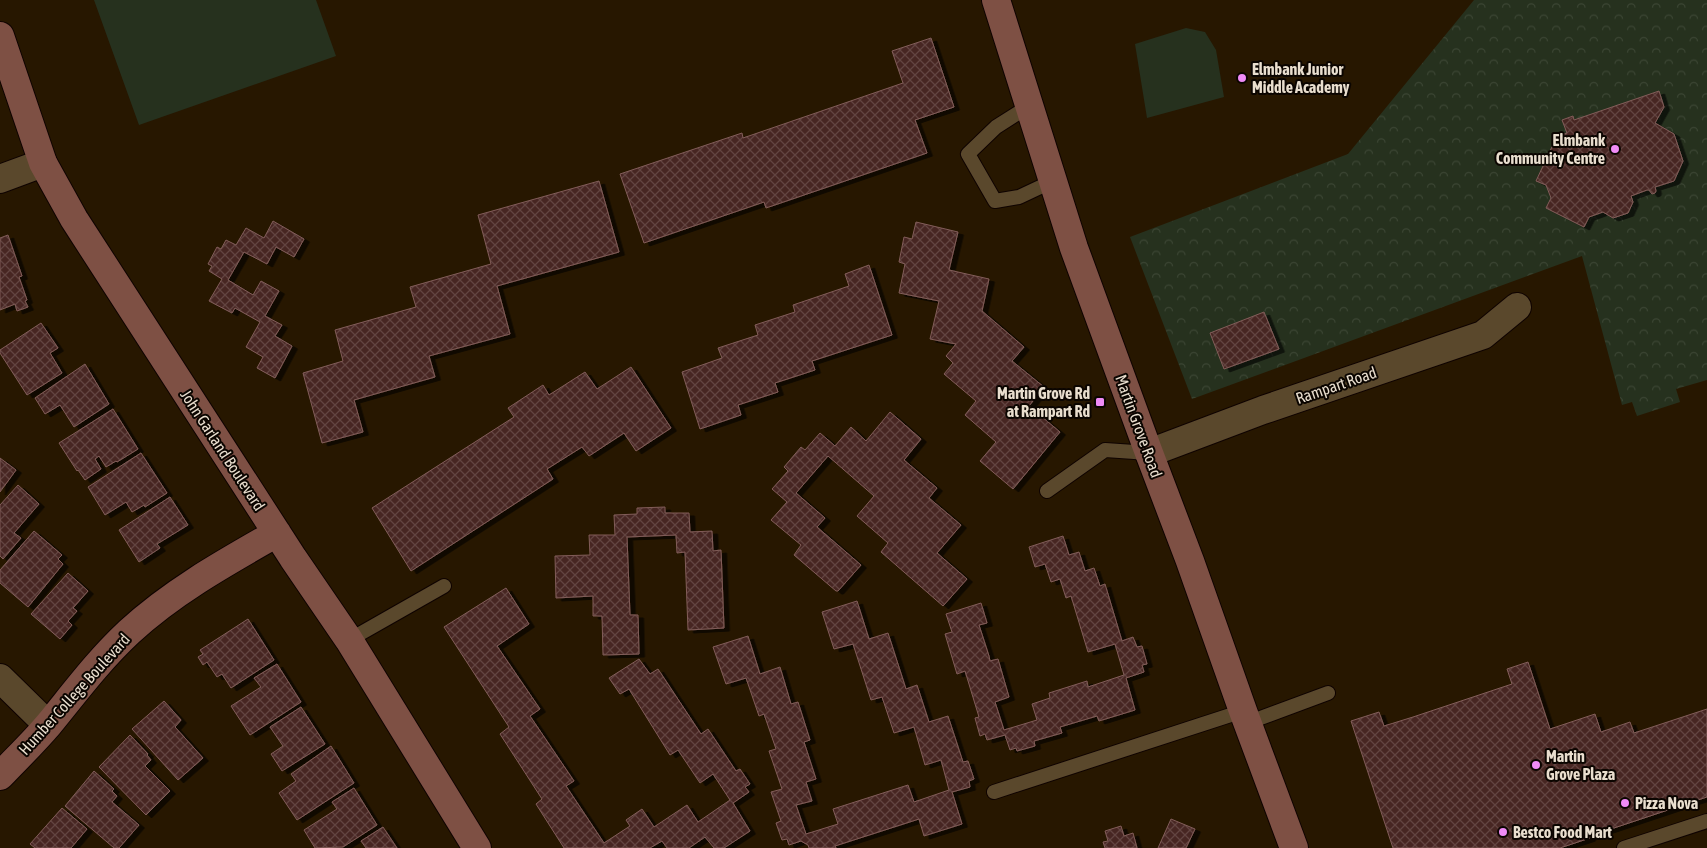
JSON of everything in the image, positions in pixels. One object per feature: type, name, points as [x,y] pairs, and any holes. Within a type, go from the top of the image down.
[{"type":"street","name":"Martin Grove Road","points":[[996,0],[1074,248],[1294,848]]},
{"type":"street","name":"John Garland Boulevard","points":[[0,36],[43,163],[74,219],[348,640],[477,848]]},
{"type":"street","points":[[0,179],[43,163]]},
{"type":"street","name":"Rampart Road","points":[[1148,453],[1263,410],[1483,334],[1517,307]]},
{"type":"street","name":"Humber College Boulevard","points":[[0,776],[48,725],[106,654],[131,630],[166,602],[212,571],[277,533]]},
{"type":"street","points":[[0,678],[48,725]]},
{"type":"lane","points":[[1029,106],[996,127],[968,154],[995,201],[1019,197],[1053,181]]},
{"type":"lane","points":[[1047,491],[1105,450],[1148,453]]},
{"type":"lane","points":[[348,640],[444,586]]},
{"type":"lane","points":[[994,792],[1328,694]]},
{"type":"lane","points":[[1624,848],[1707,821]]},
{"type":"green space","points":[[94,0],[316,0],[336,56],[139,125]]},
{"type":"green space","points":[[1474,0],[1707,0],[1707,380],[1676,389],[1680,402],[1637,416],[1632,402],[1622,405],[1582,256],[1192,399],[1130,237],[1348,154]]},
{"type":"green space","points":[[1186,28],[1205,32],[1216,50],[1224,97],[1147,118],[1135,44]]},
{"type":"building","points":[[931,38],[954,107],[915,120],[927,153],[766,208],[764,202],[644,243],[620,174],[742,133],[743,138],[903,83],[892,51]]},
{"type":"building","name":"Elmbank Community Centre","points":[[1659,91],[1664,107],[1655,123],[1674,134],[1683,161],[1674,181],[1655,187],[1655,193],[1652,194],[1647,190],[1631,196],[1633,202],[1628,213],[1613,218],[1603,212],[1589,217],[1584,227],[1546,208],[1551,198],[1546,185],[1536,181],[1557,136],[1567,133],[1562,120],[1573,116],[1574,120]]},
{"type":"building","points":[[599,181],[619,252],[497,286],[510,334],[429,356],[435,377],[354,400],[363,432],[322,443],[303,373],[343,361],[335,330],[416,307],[410,287],[491,264],[478,215]]},
{"type":"building","points":[[273,221],[304,239],[294,257],[276,247],[267,264],[244,252],[228,280],[253,295],[261,281],[279,291],[265,316],[282,325],[275,336],[292,346],[275,378],[257,368],[263,357],[246,347],[260,322],[235,308],[232,313],[209,301],[222,279],[209,271],[212,266],[208,264],[217,247],[221,249],[226,240],[236,245],[246,228],[264,238]]},
{"type":"building","points":[[916,222],[958,232],[949,270],[989,279],[982,311],[1024,347],[1012,361],[1044,387],[1029,406],[1060,432],[1013,489],[980,461],[996,442],[965,415],[976,401],[944,374],[953,363],[946,356],[956,344],[930,339],[939,301],[899,293],[905,264],[899,262],[904,237],[912,239]]},
{"type":"building","points":[[8,235],[22,276],[19,277],[28,307],[17,311],[15,304],[0,310],[0,238]]},
{"type":"building","points":[[869,265],[892,335],[812,361],[815,370],[775,383],[778,392],[738,405],[741,415],[700,429],[682,372],[722,358],[718,348],[758,335],[755,325],[795,312],[793,305],[849,286],[845,274]]},
{"type":"building","points":[[1264,312],[1279,349],[1224,369],[1210,333]]},
{"type":"building","points":[[41,323],[58,348],[50,353],[62,373],[27,395],[0,353],[0,350]]},
{"type":"building","points":[[85,364],[109,404],[74,427],[60,405],[45,414],[35,398]]},
{"type":"building","points":[[631,367],[671,428],[636,451],[624,433],[589,456],[582,447],[547,469],[553,479],[411,571],[372,508],[514,417],[508,408],[543,385],[549,395],[585,372],[597,389]]},
{"type":"building","points":[[113,409],[138,449],[106,467],[99,456],[95,459],[101,469],[85,480],[59,443]]},
{"type":"building","points":[[890,412],[921,439],[904,460],[937,488],[929,498],[961,525],[937,553],[967,579],[943,606],[881,552],[888,543],[857,516],[874,496],[828,456],[796,493],[825,518],[817,527],[861,565],[838,591],[794,555],[801,545],[771,520],[787,502],[772,489],[788,471],[784,467],[801,447],[805,450],[820,433],[835,446],[851,427],[866,441]]},
{"type":"building","points":[[141,453],[167,493],[145,507],[144,505],[132,512],[126,502],[105,515],[88,487]]},
{"type":"building","points":[[0,458],[16,470],[0,492]]},
{"type":"building","points":[[18,485],[39,504],[14,533],[21,538],[3,559],[0,556],[0,505]]},
{"type":"building","points":[[170,497],[188,525],[157,544],[160,548],[139,562],[119,530]]},
{"type":"building","points":[[665,507],[665,513],[689,513],[690,532],[712,531],[713,551],[721,550],[724,628],[688,630],[685,552],[677,553],[676,535],[627,537],[630,615],[638,615],[639,654],[603,655],[602,616],[593,616],[593,596],[556,598],[555,556],[590,555],[589,535],[615,535],[614,515],[637,514],[637,508]]},
{"type":"building","points":[[34,531],[62,555],[58,559],[63,564],[28,607],[0,583],[0,570]]},
{"type":"building","points":[[1063,536],[1069,555],[1079,552],[1085,571],[1094,568],[1100,586],[1105,584],[1122,641],[1133,637],[1137,647],[1142,646],[1147,664],[1142,665],[1144,672],[1126,678],[1135,710],[1099,721],[1097,716],[1060,727],[1062,733],[1034,741],[1035,746],[1017,751],[1016,748],[1010,750],[1005,735],[987,740],[985,734],[980,736],[975,718],[979,717],[965,671],[957,674],[945,634],[952,632],[946,614],[981,603],[987,623],[979,625],[990,661],[998,659],[1009,697],[995,702],[1004,730],[1037,720],[1032,704],[1050,698],[1049,693],[1087,681],[1088,687],[1124,675],[1115,644],[1088,652],[1071,596],[1066,598],[1060,579],[1051,582],[1045,564],[1035,567],[1029,547]]},
{"type":"building","points":[[68,573],[88,591],[73,608],[77,611],[68,621],[72,625],[60,639],[31,614]]},
{"type":"building","points":[[506,588],[529,624],[497,646],[540,709],[530,716],[574,781],[566,786],[604,843],[630,826],[626,820],[642,809],[654,827],[687,805],[698,822],[730,800],[713,774],[700,783],[678,750],[670,755],[629,689],[620,694],[609,678],[639,659],[650,674],[658,669],[701,734],[708,729],[736,771],[740,769],[750,784],[745,787],[749,792],[733,803],[750,831],[724,848],[714,848],[705,837],[689,848],[667,848],[662,841],[650,848],[564,848],[536,804],[542,799],[500,734],[509,727],[444,627]]},
{"type":"building","points":[[857,601],[869,639],[888,633],[906,689],[917,685],[929,722],[948,716],[963,762],[968,761],[974,779],[969,781],[970,787],[952,792],[962,824],[924,836],[919,819],[835,846],[836,848],[809,848],[808,845],[801,841],[789,845],[787,839],[782,840],[776,823],[781,821],[771,792],[782,789],[769,751],[776,749],[764,714],[759,716],[746,678],[726,684],[713,647],[748,636],[760,674],[780,667],[791,704],[798,702],[810,740],[804,742],[816,779],[806,782],[812,801],[796,805],[806,834],[838,824],[833,809],[908,785],[914,802],[949,790],[941,760],[925,765],[914,727],[894,733],[882,697],[871,700],[853,644],[834,649],[822,612]]},
{"type":"building","points":[[248,619],[274,660],[231,688],[222,674],[217,677],[207,662],[203,665],[198,657],[203,654],[200,650]]},
{"type":"building","name":"Martin Grove Plaza","points":[[1528,662],[1550,729],[1595,714],[1601,732],[1630,722],[1634,733],[1707,709],[1707,797],[1590,836],[1590,838],[1560,848],[1393,848],[1351,721],[1379,712],[1384,726],[1512,684],[1507,669]]},
{"type":"building","points":[[277,664],[301,702],[250,735],[231,706],[261,687],[254,678]]},
{"type":"building","points":[[164,701],[181,720],[175,727],[203,758],[178,780],[132,729]]},
{"type":"building","points":[[301,707],[325,744],[282,771],[271,754],[283,746],[270,727]]},
{"type":"building","points":[[130,735],[148,754],[151,760],[145,766],[170,791],[146,815],[99,767]]},
{"type":"building","points":[[331,746],[354,783],[297,820],[279,793],[296,781],[291,774]]},
{"type":"building","points":[[94,771],[114,789],[112,791],[117,796],[112,802],[139,825],[119,848],[114,848],[65,806]]},
{"type":"building","points":[[354,788],[377,825],[343,847],[315,848],[304,830],[337,809],[332,802]]},
{"type":"building","points":[[62,808],[87,829],[71,848],[35,848],[30,844]]},
{"type":"building","points":[[1171,819],[1195,829],[1186,848],[1158,848]]},
{"type":"building","points":[[1121,826],[1124,836],[1133,833],[1137,848],[1105,848],[1103,842],[1108,841],[1105,831]]},
{"type":"building","points":[[383,827],[397,848],[366,848],[361,841]]},
{"type":"place","name":"Elmbank Junior Middle Academy","points":[[1242,78]]},
{"type":"place","name":"Elmbank Community Centre","points":[[1615,149]]},
{"type":"place","name":"Martin Grove Rd at Rampart Rd","points":[[1100,402]]},
{"type":"place","name":"Martin Grove Plaza","points":[[1536,765]]},
{"type":"place","name":"Pizza Nova","points":[[1625,803]]},
{"type":"place","name":"Bestco Food Mart","points":[[1503,832]]}]
